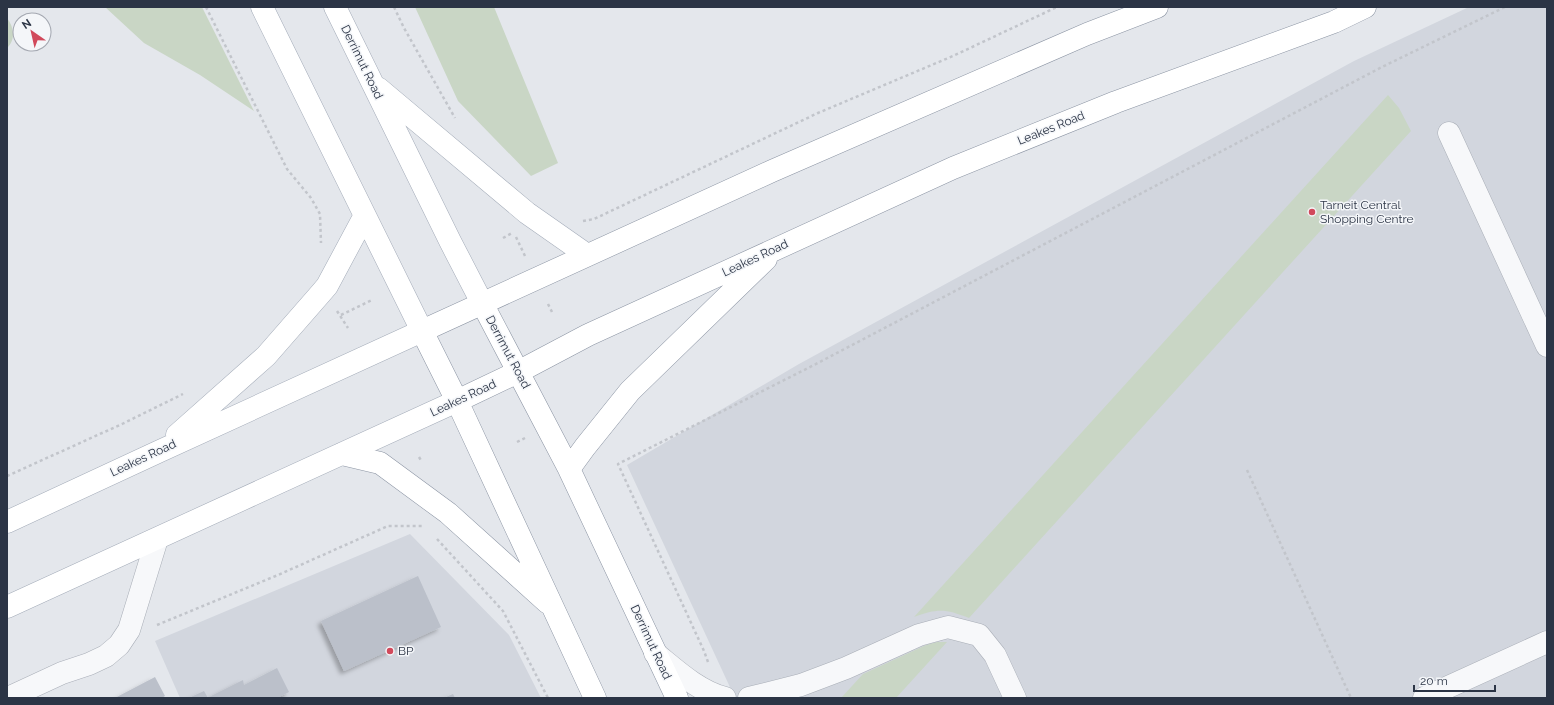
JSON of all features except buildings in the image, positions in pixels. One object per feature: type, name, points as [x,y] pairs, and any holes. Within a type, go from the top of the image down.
[{"type":"main road","points":[[262,7],[364,217],[457,401],[595,698]]},
{"type":"main road","name":"Derrimut Road","points":[[334,7],[453,247],[569,469],[677,698]]},
{"type":"main road","name":"Leakes Road","points":[[7,522],[772,171],[1087,34],[1157,7]]},
{"type":"main road","name":"Leakes Road","points":[[7,607],[457,401],[518,372],[588,335],[953,168],[1116,102],[1334,22],[1365,7]]},
{"type":"main road","points":[[371,82],[527,213],[588,255]]},
{"type":"main road","points":[[160,451],[266,356],[321,293],[327,286],[364,217]]},
{"type":"main road","points":[[569,469],[630,391],[778,248]]},
{"type":"main road","points":[[342,454],[380,463],[448,513],[554,609]]},
{"type":"street","points":[[1449,133],[1547,346]]},
{"type":"street","points":[[8,698],[62,673],[95,662],[106,656],[119,645],[129,630],[157,539]]},
{"type":"street","points":[[749,698],[801,685],[846,668],[919,635],[948,627],[979,635],[995,655],[1015,698]]},
{"type":"street","points":[[1424,698],[1547,642]]},
{"type":"street","points":[[655,653],[688,679],[717,696],[726,698]]},
{"type":"street","points":[[805,698],[846,668]]},
{"type":"path","points":[[206,7],[287,169],[311,198],[320,214],[321,247]]},
{"type":"path","points":[[394,7],[404,28],[458,123]]},
{"type":"path","points":[[581,221],[594,219],[818,113],[953,56],[1057,7]]},
{"type":"path","points":[[710,669],[704,651],[618,464],[814,365],[1382,67],[1505,7]]},
{"type":"path","points":[[502,238],[514,232],[525,256]]},
{"type":"path","points":[[348,328],[341,315],[372,300]]},
{"type":"path","points":[[548,304],[552,312]]},
{"type":"path","points":[[7,476],[122,424],[186,393]]},
{"type":"path","points":[[517,442],[528,437]]},
{"type":"path","points":[[1247,470],[1351,698]]},
{"type":"path","points":[[122,640],[388,526],[424,526]]},
{"type":"path","points":[[433,535],[503,611],[548,698]]},
{"type":"shaded area","name":"Tarneit Central Shopping Centre","points":[[1469,7],[1547,7],[1547,698],[735,698],[627,465],[799,364],[1354,61]]},
{"type":"shaded area","points":[[410,534],[509,635],[541,698],[180,698],[155,641]]},
{"type":"green space","points":[[105,7],[202,7],[254,111],[200,75],[144,43]]},
{"type":"green space","points":[[415,7],[494,7],[558,163],[531,176],[458,101]]},
{"type":"green space","points":[[7,18],[12,29],[12,41],[7,48]]},
{"type":"green space","points":[[1388,95],[1399,108],[1411,131],[969,618],[948,611],[929,612],[914,617]]},
{"type":"green space","points":[[937,642],[947,642],[896,698],[841,698],[863,674],[926,645]]},
{"type":"place","name":"Tarneit Central Shopping Centre","points":[[1312,212]]},
{"type":"place","name":"BP","points":[[390,651]]}]
